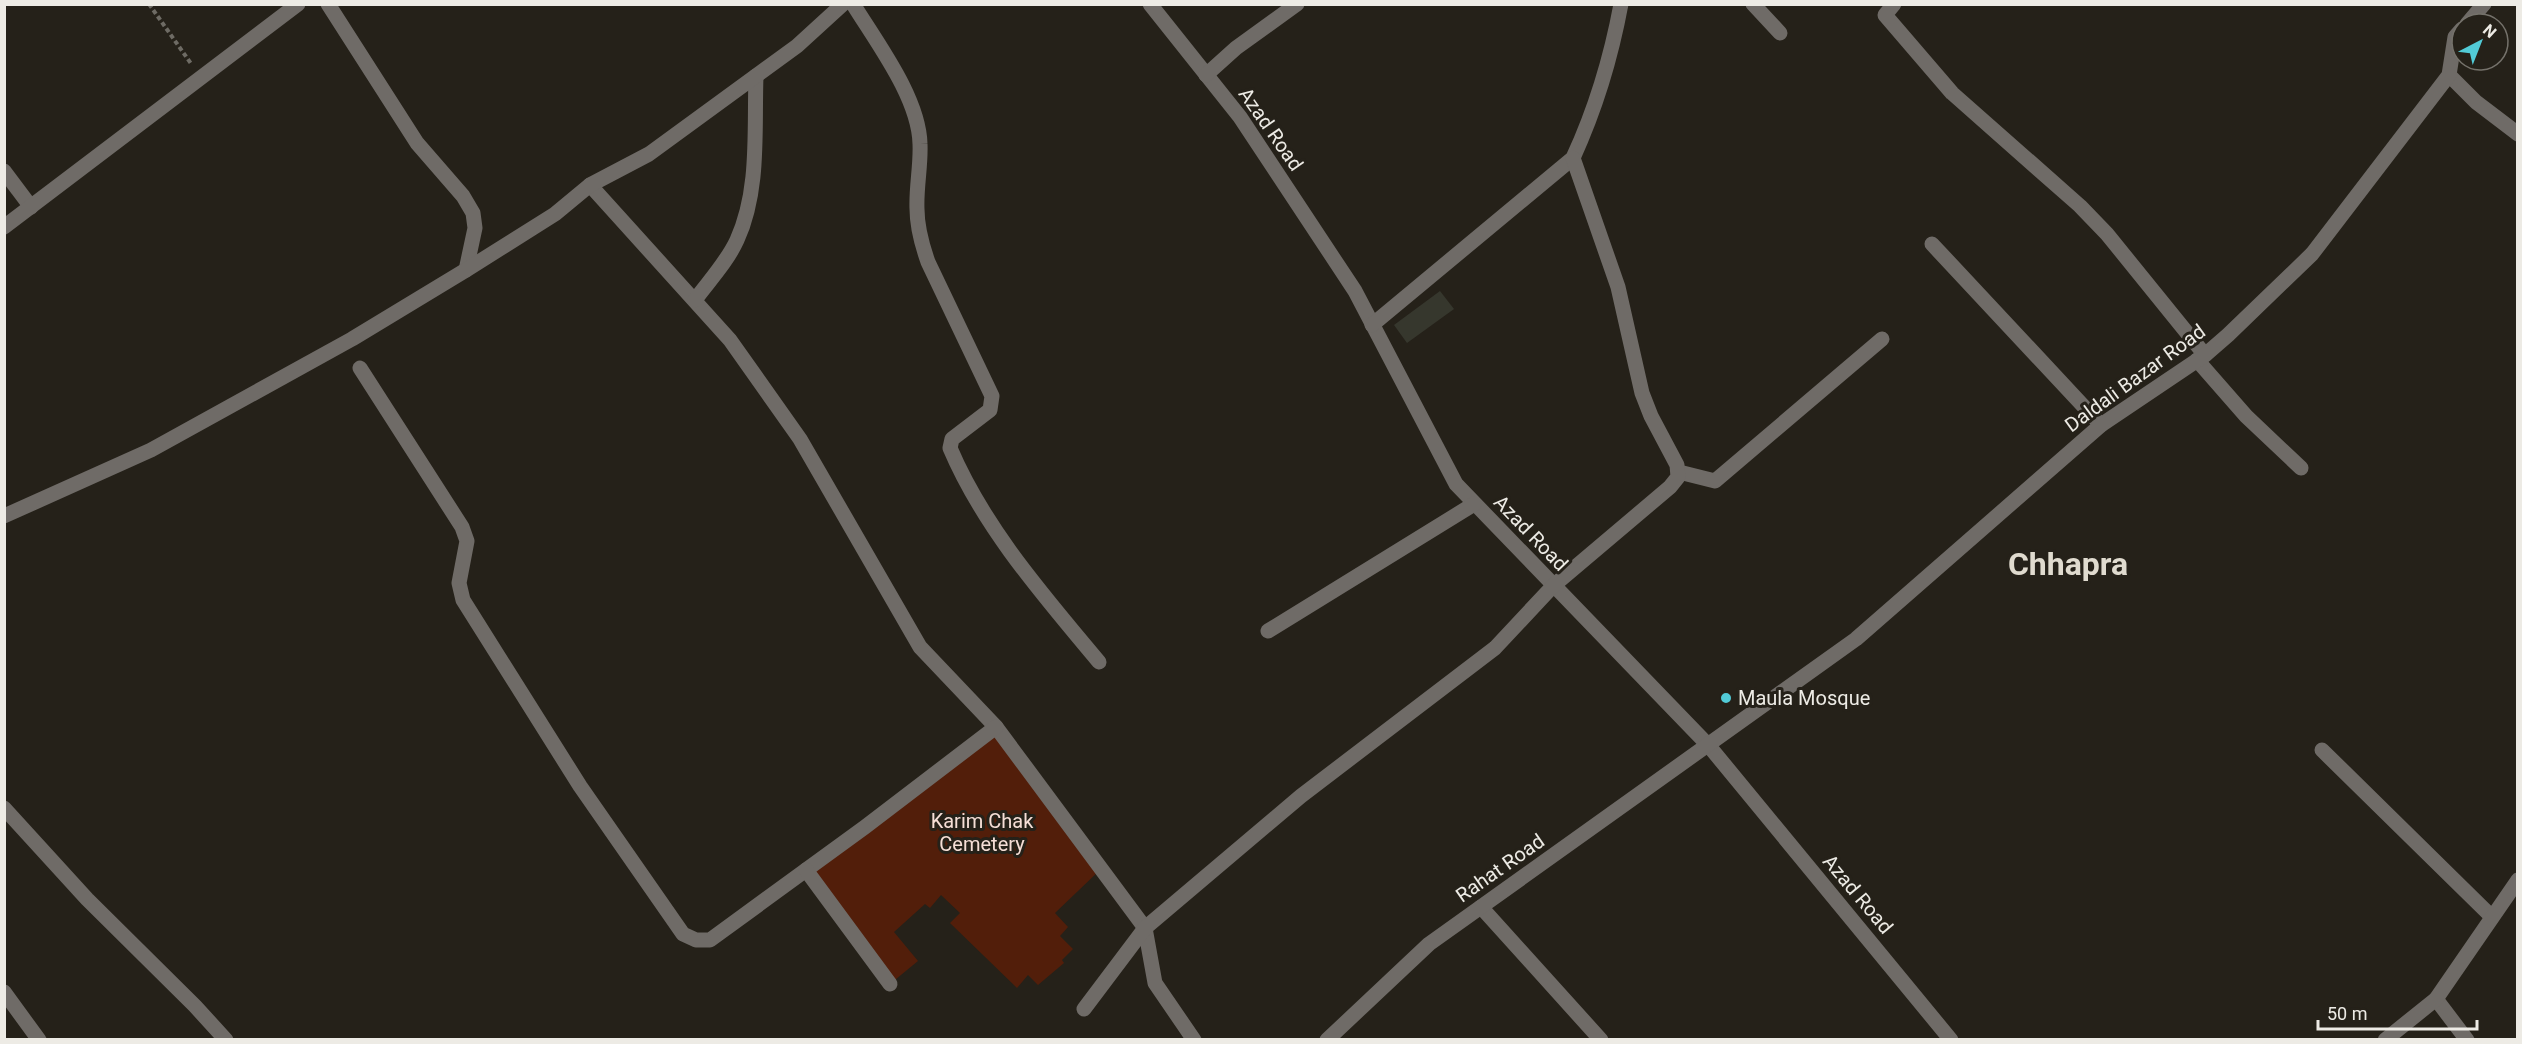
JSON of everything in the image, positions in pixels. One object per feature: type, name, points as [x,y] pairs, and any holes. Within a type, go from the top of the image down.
[{"type":"street","points":[[4,227],[298,4]]},
{"type":"street","points":[[328,4],[417,143],[463,196],[473,213],[475,228],[466,270]]},
{"type":"street","points":[[4,516],[151,450],[352,339],[466,270],[555,214],[590,185],[649,154],[797,46],[843,4]]},
{"type":"street","points":[[852,4],[892,65],[908,98],[918,127],[920,143],[916,207],[921,243],[992,396],[990,410],[952,438],[950,448],[983,510],[1005,544],[1099,662]]},
{"type":"street","name":"Azad Road","points":[[1150,4],[1240,117],[1355,291],[1456,484],[1709,746],[1951,1040]]},
{"type":"street","points":[[1206,75],[1236,48],[1297,4]]},
{"type":"street","points":[[1372,325],[1573,158],[1588,124],[1612,51],[1621,4]]},
{"type":"street","points":[[1754,4],[1780,33]]},
{"type":"street","points":[[1894,4],[1885,15],[1952,93],[2080,206],[2108,234],[2246,416],[2301,468]]},
{"type":"street","name":"Daldali Bazar Road","points":[[1709,746],[1856,639],[2101,425],[2201,358],[2312,254],[2449,75],[2450,69]]},
{"type":"street","points":[[2449,75],[2476,102],[2517,134]]},
{"type":"street","points":[[694,300],[736,241],[747,215],[752,185],[756,76]]},
{"type":"street","points":[[1573,158],[1618,287],[1642,393],[1679,472]]},
{"type":"street","points":[[4,171],[31,207]]},
{"type":"street","points":[[590,185],[730,340],[800,439],[920,647],[996,727],[1145,928],[1155,983],[1194,1040]]},
{"type":"street","points":[[1932,244],[2101,425]]},
{"type":"street","points":[[1679,472],[1715,481],[1882,339]]},
{"type":"street","points":[[360,368],[462,527],[467,541],[459,583],[463,600],[580,786],[683,934],[696,940],[710,940],[996,727]]},
{"type":"street","points":[[1084,1009],[1145,928],[1301,796],[1494,648],[1552,586],[1670,487],[1679,472]]},
{"type":"street","points":[[1268,631],[1474,504]]},
{"type":"street","name":"Rahat Road","points":[[1327,1040],[1429,944],[1709,746]]},
{"type":"street","points":[[2322,750],[2492,916]]},
{"type":"street","points":[[4,808],[87,899],[226,1040]]},
{"type":"street","points":[[806,870],[890,984]]},
{"type":"street","points":[[2385,1040],[2436,999],[2517,880]]},
{"type":"street","points":[[1481,907],[1601,1040]]},
{"type":"street","points":[[4,992],[39,1040]]},
{"type":"street","points":[[2436,999],[2468,1040]]},
{"type":"path","points":[[149,4],[202,78]]},
{"type":"green space","name":"Karim Chak Cemetery","points":[[996,727],[1101,869],[1055,913],[1068,927],[1060,936],[1073,949],[1062,960],[1064,963],[1038,985],[1028,975],[1017,988],[950,923],[960,913],[941,895],[930,908],[925,904],[894,932],[918,961],[890,984],[806,870]]},
{"type":"building","points":[[1440,291],[1454,309],[1407,343],[1394,325]]},
{"type":"place","name":"Maula Mosque","points":[[1726,698]]},
{"type":"district","name":"Chhapra","points":[[2068,564]]}]
